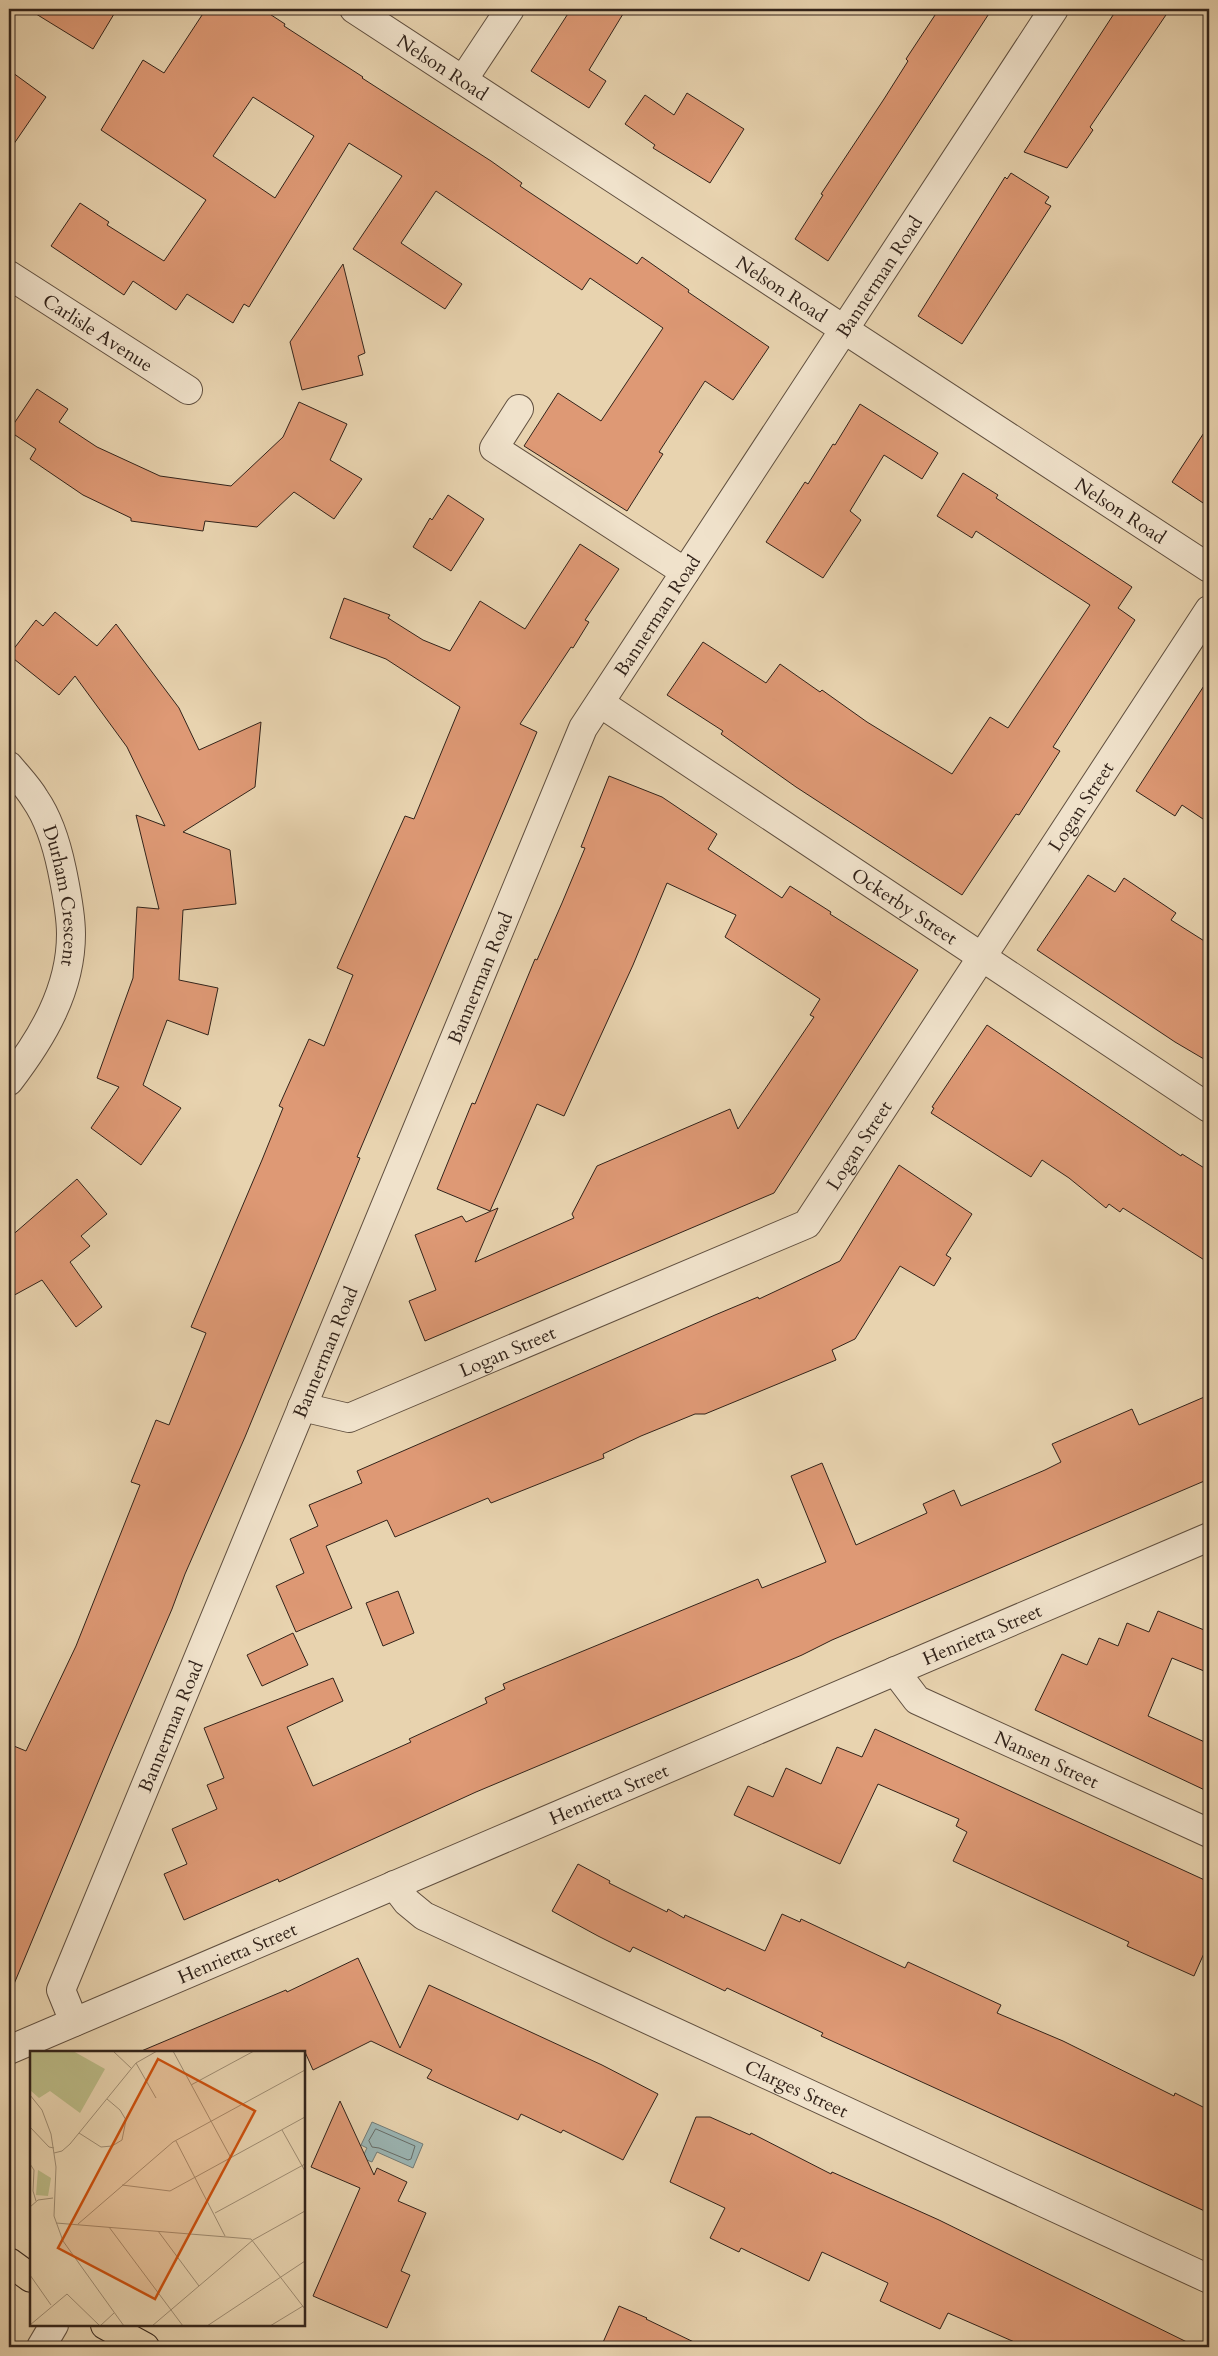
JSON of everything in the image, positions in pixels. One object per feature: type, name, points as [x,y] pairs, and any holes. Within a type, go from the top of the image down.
[{"type":"main road","points":[[107,2326],[145,2347]]},
{"type":"street","name":"Nelson Road","points":[[354,9],[1209,568]]},
{"type":"street","points":[[463,80],[510,9]]},
{"type":"street","name":"Bannerman Road","points":[[74,2022],[61,1990],[583,728],[1054,9]]},
{"type":"street","name":"Carlisle Avenue","points":[[9,275],[188,390]]},
{"type":"street","points":[[519,409],[494,448],[685,572]]},
{"type":"street","name":"Logan Street","points":[[302,1407],[349,1418],[807,1224],[1209,610]]},
{"type":"street","name":"Ockerby Street","points":[[600,702],[1209,1108]]},
{"type":"street","name":"Durham Crescent","points":[[9,766],[36,800],[56,845],[65,884],[71,933],[66,974],[52,1016],[34,1049],[9,1081]]},
{"type":"street","name":"Henrietta Street","points":[[9,2050],[1209,1536]]},
{"type":"street","name":"Nansen Street","points":[[895,1671],[917,1700],[1209,1833]]},
{"type":"street","name":"Clarges Street","points":[[394,1884],[407,1902],[424,1916],[1209,2279]]},
{"type":"street","points":[[41,2347],[53,2326]]},
{"type":"water","points":[[372,2122],[423,2144],[413,2168],[377,2152],[372,2162],[362,2158],[367,2148],[361,2145]]},
{"type":"building","points":[[28,9],[117,9],[93,49]]},
{"type":"building","points":[[206,9],[262,9],[362,78],[491,161],[522,183],[520,186],[637,264],[642,257],[689,290],[688,292],[769,347],[733,400],[705,381],[659,452],[663,454],[627,511],[524,446],[558,393],[601,421],[663,328],[590,278],[582,290],[436,191],[401,243],[462,284],[445,309],[353,249],[402,176],[349,143],[249,307],[244,304],[233,323],[187,294],[176,310],[133,281],[124,295],[51,246],[80,203],[109,222],[107,225],[164,261],[206,200],[101,130],[143,60],[164,73]],"holes":[[[253,97],[314,136],[275,198],[213,156]]]},
{"type":"building","points":[[571,9],[626,9],[589,70],[606,81],[589,108],[531,71]]},
{"type":"building","points":[[939,9],[992,9],[828,261],[795,239],[823,195],[821,194],[884,99],[908,61],[906,59]]},
{"type":"building","points":[[1117,9],[1170,9],[1090,127],[1093,130],[1067,168],[1024,152]]},
{"type":"building","points":[[9,70],[46,97],[9,151]]},
{"type":"building","points":[[687,93],[744,129],[710,183],[653,148],[655,145],[625,124],[645,95],[674,115]]},
{"type":"building","points":[[1011,173],[1049,197],[1045,203],[1051,206],[962,344],[918,316],[1005,177],[1007,179]]},
{"type":"building","points":[[343,264],[365,353],[358,356],[363,375],[302,390],[290,342]]},
{"type":"building","points":[[37,389],[68,409],[59,422],[97,447],[160,476],[231,486],[283,437],[299,402],[347,424],[330,460],[362,479],[334,519],[294,492],[257,527],[205,521],[203,531],[131,521],[131,518],[83,495],[30,459],[36,449],[9,431]]},
{"type":"building","points":[[860,404],[938,453],[922,479],[884,455],[850,511],[861,520],[823,578],[766,542],[805,482],[808,484],[833,444],[835,445]]},
{"type":"building","points":[[1209,425],[1209,507],[1172,482]]},
{"type":"building","points":[[963,473],[998,495],[996,498],[1132,587],[1118,608],[1135,620],[1053,747],[1060,751],[1019,815],[1016,814],[962,895],[796,787],[721,734],[723,731],[667,695],[703,642],[766,683],[780,664],[820,692],[822,690],[867,722],[952,774],[990,717],[1008,728],[1090,605],[976,531],[972,538],[937,516]]},
{"type":"building","points":[[448,495],[484,519],[451,571],[413,547],[430,518],[432,520]]},
{"type":"building","points":[[580,544],[619,569],[585,620],[589,622],[573,648],[571,647],[520,724],[537,732],[357,1157],[360,1158],[245,1437],[185,1574],[9,1996],[9,1744],[26,1751],[76,1646],[140,1485],[131,1482],[156,1420],[169,1425],[206,1333],[191,1327],[283,1108],[279,1106],[309,1039],[324,1046],[353,975],[337,968],[405,816],[414,819],[460,707],[386,659],[330,638],[344,598],[390,615],[388,618],[423,640],[450,651],[480,601],[525,629]]},
{"type":"building","points":[[55,612],[97,646],[116,624],[179,708],[199,750],[261,722],[255,787],[183,832],[230,850],[236,904],[183,910],[179,980],[218,988],[208,1035],[167,1020],[143,1085],[181,1108],[141,1165],[91,1128],[119,1087],[97,1078],[133,978],[137,907],[159,909],[136,815],[165,826],[127,747],[75,676],[59,695],[9,655],[36,620],[43,626]]},
{"type":"building","points":[[1209,678],[1209,823],[1182,805],[1175,816],[1136,791]]},
{"type":"building","points":[[609,776],[662,797],[717,834],[708,849],[782,898],[790,886],[918,970],[774,1193],[425,1341],[409,1301],[436,1290],[415,1235],[462,1216],[466,1222],[498,1208],[475,1262],[574,1218],[572,1214],[597,1166],[730,1109],[738,1129],[814,1017],[810,1015],[820,999],[725,937],[736,915],[667,883],[633,965],[564,1116],[537,1104],[490,1211],[437,1189],[472,1103],[475,1104],[535,959],[537,960],[585,848],[581,847]]},
{"type":"building","points":[[1088,875],[1115,892],[1124,878],[1176,913],[1171,920],[1209,944],[1209,1062],[1175,1042],[1037,950]]},
{"type":"building","points":[[987,1025],[1181,1156],[1182,1154],[1209,1171],[1209,1263],[1123,1208],[1120,1212],[1109,1204],[1106,1208],[1069,1178],[1042,1160],[1031,1177],[931,1113],[934,1108],[932,1107]]},
{"type":"building","points":[[899,1165],[972,1214],[946,1255],[951,1258],[934,1286],[900,1266],[855,1339],[832,1350],[836,1360],[705,1414],[695,1414],[641,1436],[603,1454],[604,1458],[491,1503],[488,1498],[395,1537],[387,1520],[326,1546],[352,1608],[296,1632],[276,1586],[304,1573],[290,1539],[318,1526],[309,1505],[362,1483],[357,1471],[715,1315],[758,1297],[759,1299],[840,1261]]},
{"type":"building","points":[[77,1179],[107,1214],[81,1236],[90,1246],[70,1262],[102,1307],[76,1327],[42,1280],[9,1298],[9,1238]]},
{"type":"building","points":[[1209,1395],[1209,1479],[832,1640],[802,1655],[476,1792],[279,1882],[278,1879],[184,1920],[164,1874],[187,1864],[172,1829],[217,1809],[207,1785],[224,1778],[204,1728],[333,1678],[343,1701],[287,1727],[313,1786],[411,1742],[409,1739],[487,1703],[485,1698],[505,1689],[503,1684],[758,1579],[762,1588],[826,1562],[791,1476],[822,1463],[856,1545],[927,1513],[923,1504],[954,1490],[961,1506],[1045,1470],[1061,1462],[1052,1444],[1132,1409],[1139,1425]]},
{"type":"building","points":[[398,1591],[414,1633],[383,1646],[366,1603]]},
{"type":"building","points":[[1158,1611],[1209,1632],[1209,1673],[1172,1658],[1148,1716],[1209,1744],[1209,1792],[1035,1710],[1062,1654],[1087,1665],[1099,1638],[1118,1646],[1127,1623],[1149,1632]]},
{"type":"building","points":[[293,1633],[308,1665],[262,1686],[247,1655]]},
{"type":"building","points":[[875,1729],[1209,1882],[1209,1942],[1194,1976],[1127,1946],[1129,1942],[953,1861],[967,1832],[956,1826],[959,1819],[878,1784],[840,1864],[734,1815],[748,1786],[773,1797],[786,1768],[821,1784],[837,1747],[862,1757]]},
{"type":"building","points":[[578,1864],[610,1881],[609,1883],[667,1912],[668,1909],[684,1918],[685,1915],[765,1951],[782,1914],[800,1922],[801,1919],[905,1968],[908,1962],[1001,2005],[997,2013],[1063,2041],[1174,2096],[1175,2093],[1209,2110],[1209,2213],[821,2036],[823,2033],[727,1988],[725,1991],[633,1947],[630,1952],[552,1911]]},
{"type":"building","points":[[358,1958],[400,2048],[429,1985],[602,2065],[658,2094],[623,2160],[563,2130],[561,2133],[521,2114],[518,2120],[427,2078],[432,2070],[371,2041],[313,2070],[305,2051],[141,2051],[286,1990],[287,1992]]},
{"type":"building","points":[[340,2101],[374,2175],[377,2168],[407,2182],[398,2201],[426,2213],[401,2271],[410,2275],[387,2328],[313,2296],[360,2188],[311,2167]]},
{"type":"building","points":[[696,2117],[710,2117],[750,2135],[751,2133],[831,2174],[832,2172],[939,2220],[1197,2347],[1026,2347],[948,2313],[940,2329],[880,2301],[888,2283],[822,2252],[809,2281],[741,2248],[739,2252],[710,2238],[725,2208],[670,2182]]},
{"type":"building","points":[[619,2306],[647,2318],[704,2347],[601,2347]]}]
